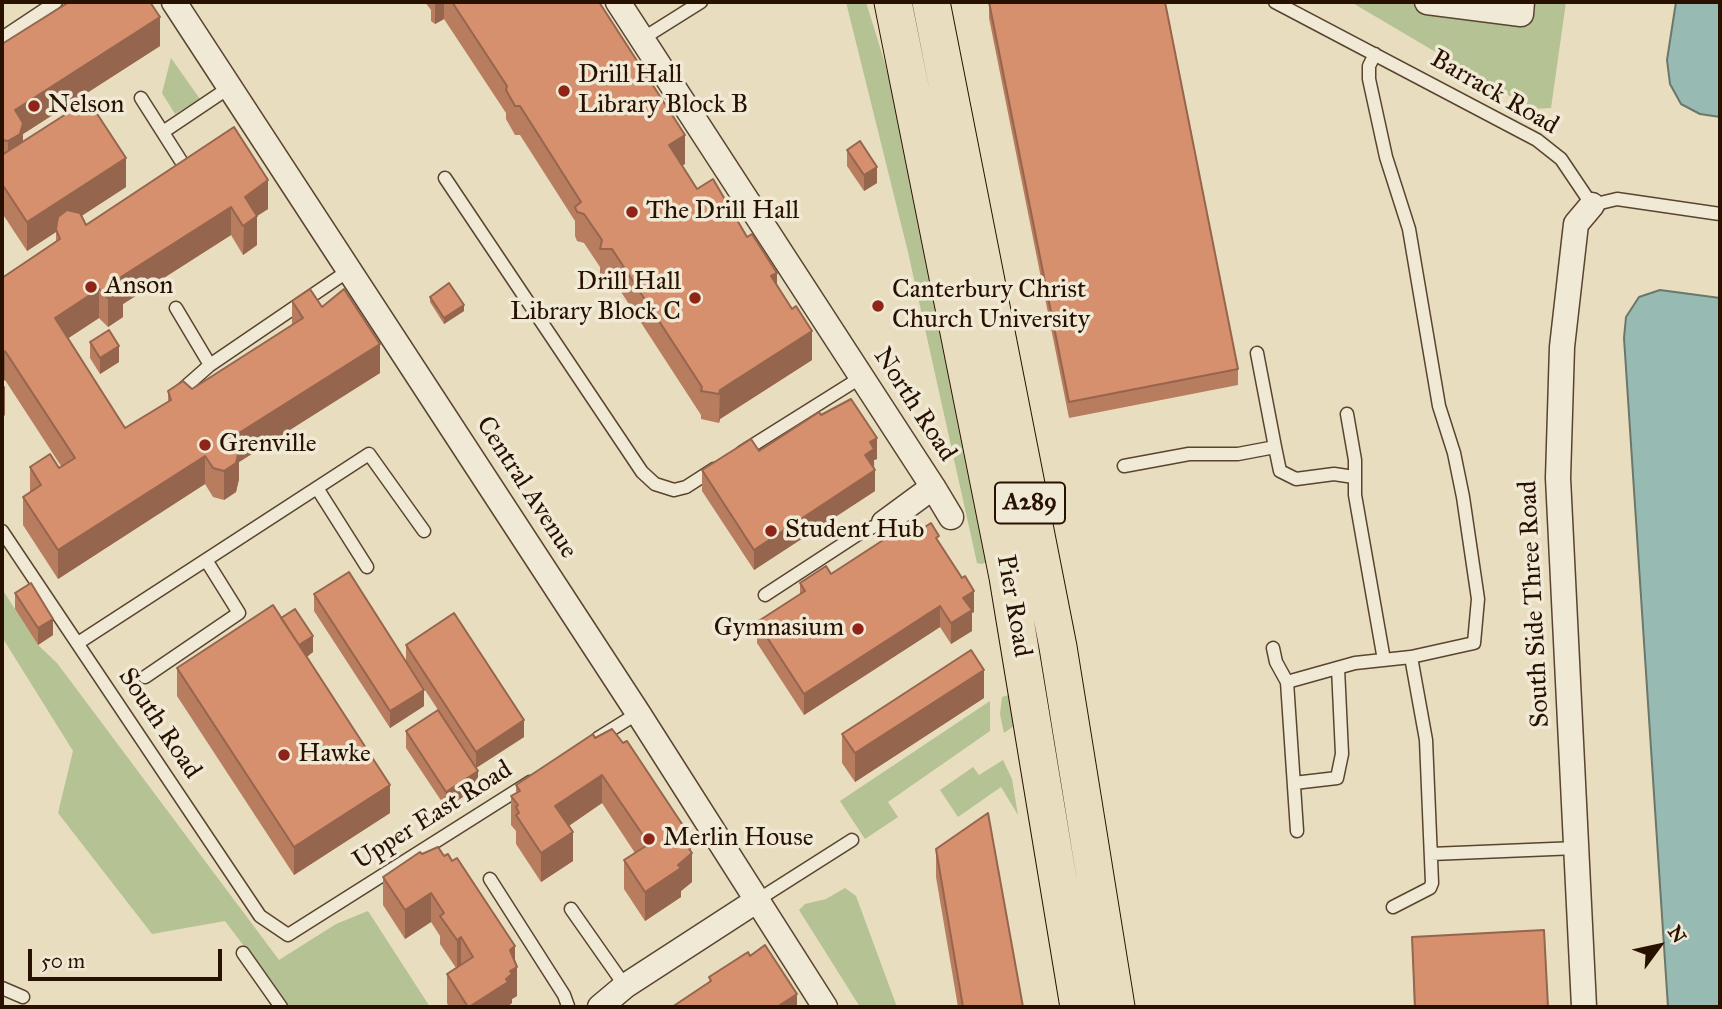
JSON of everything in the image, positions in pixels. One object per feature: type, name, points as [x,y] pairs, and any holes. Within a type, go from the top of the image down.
[{"type":"main road","points":[[884,2],[912,94]]},
{"type":"main road","name":"Pier Road","points":[[893,2],[1008,577],[1079,1007]]},
{"type":"main road","name":"Pier Road","points":[[931,2],[1055,633],[1116,1007]]},
{"type":"street","name":"Central Avenue","points":[[174,2],[638,713],[825,1007]]},
{"type":"street","name":"North Road","points":[[618,2],[951,517]]},
{"type":"street","points":[[1427,2],[1521,14],[1522,2]]},
{"type":"street","name":"South Side Three Road","points":[[1584,1007],[1558,478],[1562,347],[1576,224],[1592,205]]},
{"type":"street","name":"North Road","points":[[884,523],[933,487]]},
{"type":"street","points":[[600,1007],[625,986],[756,901]]},
{"type":"lane","points":[[2,38],[56,2]]},
{"type":"lane","points":[[642,39],[701,2]]},
{"type":"lane","name":"Barrack Road","points":[[1275,2],[1537,139],[1561,159],[1592,205]]},
{"type":"lane","points":[[1287,682],[1338,668],[1411,657],[1474,643],[1478,599],[1463,497],[1454,453],[1439,406],[1409,229],[1385,157],[1369,79],[1369,66],[1376,54]]},
{"type":"lane","points":[[163,132],[230,87]]},
{"type":"lane","points":[[141,98],[181,161]]},
{"type":"lane","points":[[445,178],[642,472],[655,484],[674,490],[687,487],[860,378]]},
{"type":"lane","points":[[1592,205],[1617,199],[1720,214]]},
{"type":"lane","points":[[170,401],[210,365],[348,271]]},
{"type":"lane","points":[[176,308],[210,365]]},
{"type":"lane","points":[[1257,353],[1280,471],[1296,479],[1334,474],[1354,477]]},
{"type":"lane","points":[[1347,414],[1355,460],[1354,477],[1384,660]]},
{"type":"lane","points":[[1124,466],[1189,454],[1238,454],[1275,447]]},
{"type":"lane","points":[[78,643],[369,454],[424,531]]},
{"type":"lane","points":[[317,488],[367,567]]},
{"type":"lane","points":[[765,595],[863,531],[884,523]]},
{"type":"lane","name":"South Road","points":[[2,530],[260,916],[288,934]]},
{"type":"lane","points":[[145,677],[239,613],[206,560]]},
{"type":"lane","points":[[1273,648],[1276,663],[1287,682],[1297,831]]},
{"type":"lane","points":[[1393,907],[1430,888],[1426,740],[1411,657]]},
{"type":"lane","points":[[1294,783],[1337,778],[1342,754],[1338,668]]},
{"type":"lane","points":[[592,743],[638,713]]},
{"type":"lane","name":"Upper East Road","points":[[288,934],[545,772]]},
{"type":"lane","points":[[756,901],[852,841]]},
{"type":"lane","points":[[1431,854],[1577,848]]},
{"type":"lane","points":[[490,879],[564,995],[568,1007]]},
{"type":"lane","points":[[571,909],[625,986]]},
{"type":"lane","points":[[243,953],[281,1007]]},
{"type":"lane","points":[[2,988],[23,997]]},
{"type":"green space","points":[[846,2],[866,2],[895,96],[987,562],[982,564],[977,563],[908,252]]},
{"type":"green space","points":[[1351,2],[1566,2],[1551,108],[1532,109]]},
{"type":"green space","points":[[171,58],[200,99],[175,114],[162,93]]},
{"type":"green space","points":[[2,589],[38,645],[57,663],[279,960],[336,924],[368,911],[430,1007],[290,1007],[225,921],[152,934],[58,813],[73,751],[2,637]]},
{"type":"green space","points":[[1009,695],[1014,726],[1004,733],[1000,714],[1002,697]]},
{"type":"green space","points":[[990,701],[990,731],[888,802],[898,817],[865,839],[840,801]]},
{"type":"green space","points":[[1003,760],[1012,779],[1018,815],[1001,787],[958,817],[940,790],[973,767],[979,775]]},
{"type":"green space","points":[[845,888],[856,896],[897,1007],[860,1007],[799,910],[805,904],[826,899]]},
{"type":"water","points":[[1676,2],[1720,2],[1720,117],[1700,114],[1681,104],[1670,84],[1667,60]]},
{"type":"water","points":[[1660,290],[1720,298],[1720,1007],[1668,1007],[1624,338],[1626,317],[1639,297]]},
{"type":"building","points":[[69,2],[150,2],[160,17],[15,110],[23,123],[20,134],[8,141],[2,140],[2,44]]},
{"type":"building","name":"The Drill Hall","points":[[452,2],[599,2],[685,135],[669,145],[697,189],[713,179],[747,237],[752,234],[777,273],[771,276],[792,309],[796,306],[812,331],[720,390],[719,394],[701,391],[702,387],[612,249],[600,249],[602,240],[584,214],[577,212],[575,207],[581,202],[520,106],[515,106],[506,90],[507,86]]},
{"type":"building","points":[[989,2],[1165,2],[1238,369],[1069,402]]},
{"type":"building","points":[[88,100],[126,158],[27,222],[2,184],[2,155]]},
{"type":"building","points":[[234,127],[268,180],[245,197],[257,216],[243,226],[231,207],[121,277],[123,289],[108,298],[99,289],[55,318],[125,428],[171,400],[168,391],[183,381],[192,389],[303,318],[292,301],[310,289],[322,307],[344,289],[380,344],[231,438],[239,450],[236,463],[224,471],[213,468],[205,456],[58,550],[23,497],[41,485],[30,467],[50,454],[59,468],[75,458],[5,351],[2,353],[2,278],[60,239],[56,229],[58,217],[67,210],[80,213],[86,225]]},
{"type":"building","points":[[860,141],[877,167],[864,175],[847,150]]},
{"type":"building","points":[[449,283],[464,305],[444,318],[430,297]]},
{"type":"building","points":[[109,330],[119,346],[100,358],[90,342]]},
{"type":"building","name":"Student Hub","points":[[851,399],[877,438],[870,442],[874,449],[865,455],[875,470],[754,550],[702,470],[751,439],[759,451],[819,412],[821,415]]},
{"type":"building","name":"Gymnasium","points":[[914,520],[920,530],[931,523],[939,536],[936,538],[962,578],[965,576],[974,591],[963,598],[972,610],[951,623],[940,606],[804,694],[757,622],[805,591],[800,583],[826,566],[831,574]]},
{"type":"building","points":[[349,572],[424,690],[390,711],[314,594]]},
{"type":"building","points":[[31,583],[53,619],[38,628],[15,593]]},
{"type":"building","name":"Hawke","points":[[273,605],[390,785],[294,847],[177,668]]},
{"type":"building","points":[[295,609],[313,636],[299,645],[281,618]]},
{"type":"building","points":[[454,613],[524,720],[476,752],[406,645]]},
{"type":"building","points":[[971,650],[984,670],[855,753],[842,734]]},
{"type":"building","points":[[438,710],[478,771],[446,792],[406,731]]},
{"type":"building","points":[[612,729],[623,743],[627,741],[690,836],[687,837],[691,844],[687,846],[692,853],[678,865],[681,868],[645,892],[624,860],[649,844],[602,775],[555,806],[573,832],[541,853],[516,815],[519,813],[516,807],[518,805],[511,796],[520,791],[516,785],[593,734],[595,738]]},
{"type":"building","points":[[988,813],[1023,1007],[963,1007],[936,849]]},
{"type":"building","points":[[438,847],[444,856],[448,854],[452,861],[457,858],[515,946],[510,950],[517,967],[510,971],[512,974],[506,979],[508,982],[469,1007],[447,974],[473,957],[461,937],[457,940],[440,916],[444,913],[431,893],[405,910],[383,877],[420,852],[422,854]]},
{"type":"building","points":[[1544,930],[1548,1007],[1415,1007],[1412,937]]},
{"type":"building","points":[[765,945],[797,994],[777,1007],[672,1007],[711,981],[709,977],[748,952],[750,956]]},
{"type":"place","name":"Drill Hall Library Block B","points":[[564,91]]},
{"type":"place","name":"Nelson","points":[[34,106]]},
{"type":"place","name":"The Drill Hall","points":[[632,212]]},
{"type":"place","name":"Anson","points":[[91,287]]},
{"type":"place","name":"Drill Hall Library Block C","points":[[695,298]]},
{"type":"place","name":"Canterbury Christ Church University","points":[[878,306]]},
{"type":"place","name":"Grenville","points":[[205,445]]},
{"type":"place","name":"Student Hub","points":[[771,531]]},
{"type":"place","name":"Gymnasium","points":[[858,629]]},
{"type":"place","name":"Hawke","points":[[284,755]]},
{"type":"place","name":"Merlin House","points":[[649,839]]}]
